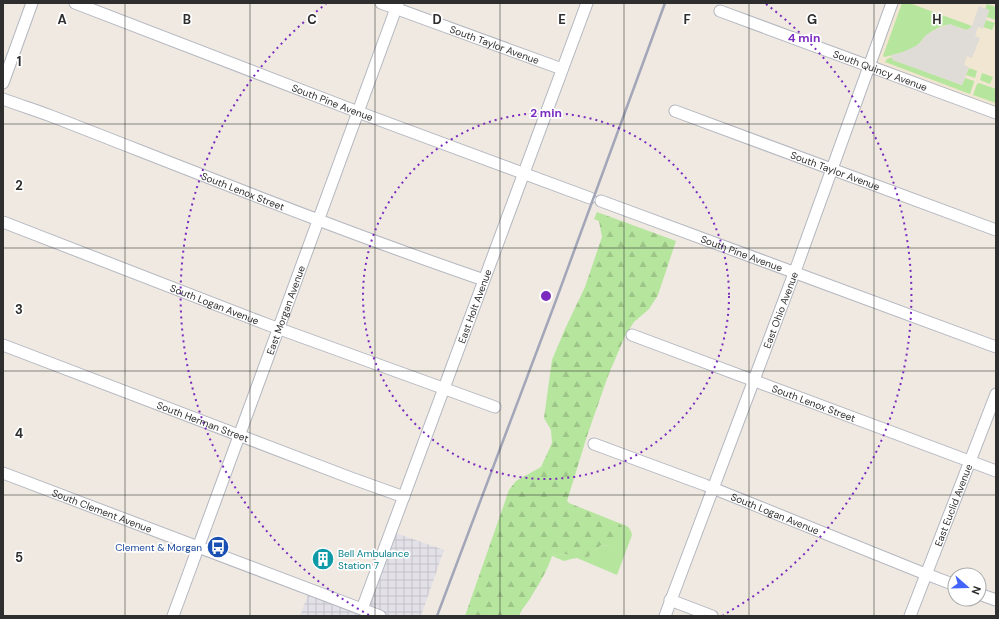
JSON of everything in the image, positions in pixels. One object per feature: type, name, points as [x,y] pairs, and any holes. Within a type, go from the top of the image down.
[{"type":"street","points":[[3,83],[32,3]]},
{"type":"street","name":"South Pine Avenue","points":[[75,3],[358,112],[996,347]]},
{"type":"street","name":"South Taylor Avenue","points":[[381,3],[397,6],[562,69]]},
{"type":"street","name":"East Holt Avenue","points":[[362,609],[587,3]]},
{"type":"street","name":"East Ohio Avenue","points":[[664,616],[754,381],[892,3]]},
{"type":"street","name":"East Morgan Avenue","points":[[173,616],[397,6]]},
{"type":"street","name":"South Quincy Avenue","points":[[720,11],[996,113]]},
{"type":"street","name":"South Lenox Street","points":[[3,99],[318,220],[484,280]]},
{"type":"street","name":"South Taylor Avenue","points":[[675,111],[996,230]]},
{"type":"street","name":"South Logan Avenue","points":[[3,222],[278,329],[495,407]]},
{"type":"street","name":"South Lenox Street","points":[[632,334],[996,471]]},
{"type":"street","name":"South Herman Street","points":[[3,345],[404,497]]},
{"type":"street","name":"East Euclid Avenue","points":[[910,616],[996,394]]},
{"type":"street","name":"South Logan Avenue","points":[[594,444],[713,488],[947,582]]},
{"type":"street","name":"South Clement Avenue","points":[[3,473],[380,616]]},
{"type":"street","points":[[670,600],[712,616]]},
{"type":"shaded area","points":[[898,3],[996,3],[996,107],[879,64],[878,58]]},
{"type":"shaded area","points":[[979,6],[989,10],[983,29],[978,27],[975,36],[980,38],[972,58],[967,56],[964,65],[969,67],[962,85],[893,60],[891,55],[901,53],[916,46],[926,35],[939,28],[950,24],[965,30],[969,29],[972,26]]},
{"type":"shaded area","points":[[396,533],[444,550],[421,616],[300,616],[310,589],[354,606],[371,601]]},
{"type":"green space","points":[[902,3],[909,3],[972,26],[967,30],[951,25],[943,26],[930,32],[915,47],[904,52],[885,57],[883,56]]},
{"type":"green space","points":[[987,4],[996,7],[996,20],[987,17],[989,10],[985,9]]},
{"type":"green space","points":[[986,20],[995,23],[992,30],[983,27]]},
{"type":"green space","points":[[892,57],[893,60],[962,85],[965,78],[974,81],[970,94],[885,62],[887,59]]},
{"type":"green space","points":[[969,68],[977,71],[975,78],[966,75]]},
{"type":"green space","points":[[982,73],[993,77],[990,84],[980,80]]},
{"type":"green space","points":[[979,83],[996,89],[996,103],[973,95],[977,84]]},
{"type":"green space","points":[[597,212],[676,241],[658,295],[649,309],[634,322],[625,336],[608,376],[587,436],[567,501],[619,523],[625,530],[625,536],[622,540],[611,546],[601,545],[587,558],[577,558],[566,554],[552,556],[543,577],[519,616],[465,616],[509,490],[516,481],[541,467],[552,443],[551,430],[544,418],[552,360],[585,287],[602,237],[599,221],[594,219]]},
{"type":"green space","points":[[619,523],[628,527],[632,535],[617,575],[577,558],[564,561],[552,556],[566,554],[587,558],[601,545],[611,546],[625,530]]},
{"type":"railway","points":[[437,616],[555,303],[665,3]]},
{"type":"place","name":"Clement & Morgan","points":[[218,547]]},
{"type":"place","name":"Bell Ambulance Station 7","points":[[323,559]]}]
